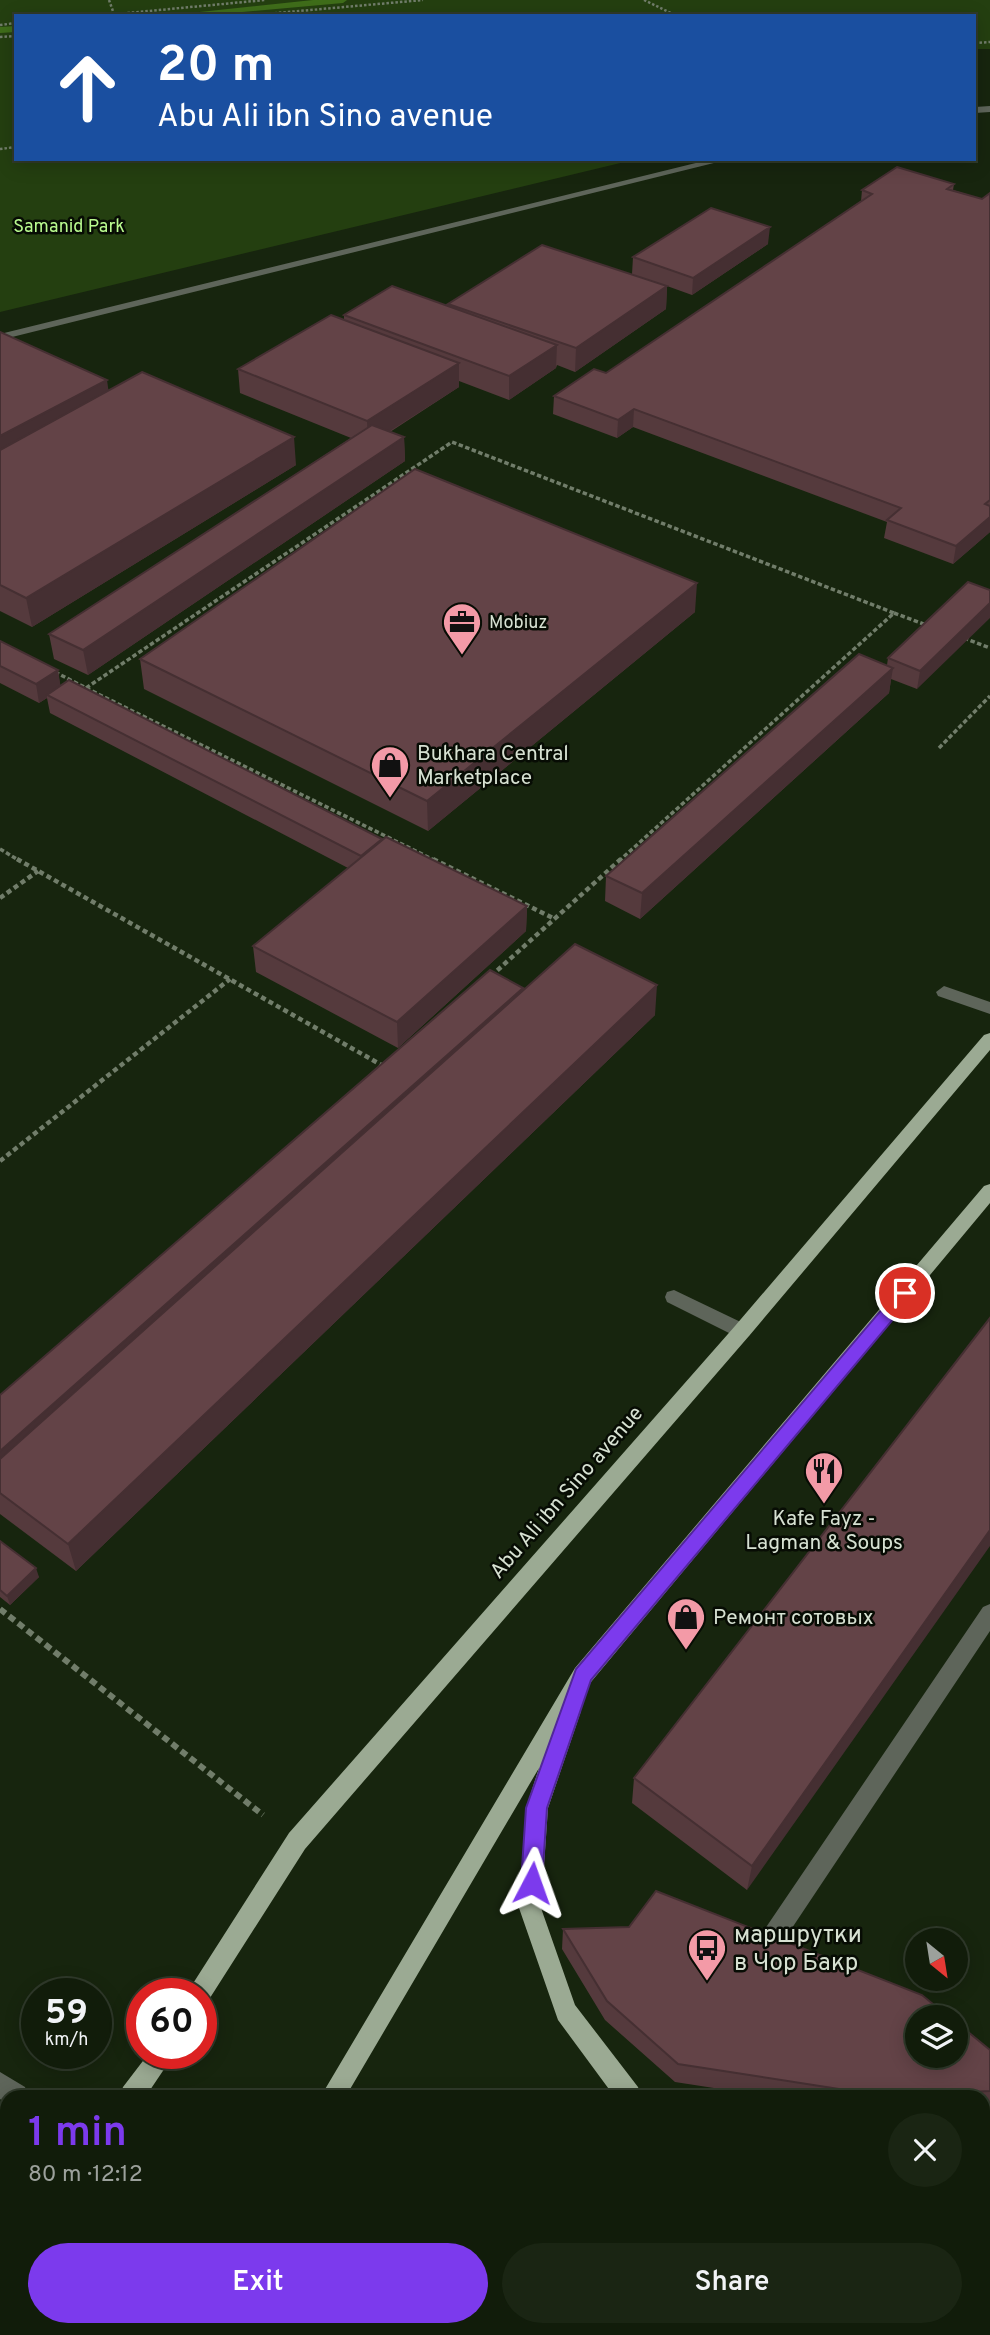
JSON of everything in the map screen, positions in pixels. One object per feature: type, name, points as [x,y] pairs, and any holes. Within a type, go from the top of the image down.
[{"type":"main road","name":"Abu Ali ibn Sino avenue","points":[[210,1978],[297,1841],[742,1331],[990,1039]]},
{"type":"main road","points":[[337,2090],[583,1675],[990,1191]]},
{"type":"main road","points":[[583,1675],[537,1808],[530,1908],[566,2012],[624,2090]]},
{"type":"main road","points":[[136,2090],[151,2069]]},
{"type":"lane","points":[[0,337],[717,161]]},
{"type":"lane","points":[[944,992],[990,1008]]},
{"type":"lane","points":[[674,1297],[742,1331]]},
{"type":"lane","points":[[751,1969],[990,1614]]},
{"type":"path","points":[[109,0],[114,14],[265,0]]},
{"type":"path","points":[[266,14],[423,0]]},
{"type":"path","points":[[644,0],[673,14]]},
{"type":"path","points":[[86,688],[452,442],[930,626]]},
{"type":"path","points":[[482,984],[894,613]]},
{"type":"path","points":[[954,635],[990,648]]},
{"type":"path","points":[[49,669],[555,919]]},
{"type":"path","points":[[939,748],[990,696]]},
{"type":"path","points":[[0,849],[389,1069],[379,1078]]},
{"type":"path","points":[[0,898],[38,871]]},
{"type":"path","points":[[0,1161],[230,979]]},
{"type":"path","points":[[0,1609],[297,1841]]},
{"type":"green space","name":"Samanid Park","points":[[0,0],[990,0],[990,49],[976,49],[976,14],[14,14],[14,161],[629,161],[0,312]]},
{"type":"building","points":[[897,167],[954,184],[947,189],[982,199],[990,193],[990,500],[985,504],[990,506],[990,517],[956,546],[887,520],[901,508],[634,409],[618,420],[554,396],[594,369],[606,373],[872,194],[862,190]]},
{"type":"building","points":[[711,208],[770,227],[693,278],[633,257]]},
{"type":"building","points":[[542,245],[667,286],[576,348],[448,304]]},
{"type":"building","points":[[392,286],[557,345],[509,376],[344,315]]},
{"type":"building","points":[[331,315],[459,363],[367,421],[238,369]]},
{"type":"building","points":[[0,332],[107,380],[0,436]]},
{"type":"building","points":[[142,372],[294,437],[26,598],[0,585],[0,450]]},
{"type":"building","points":[[372,425],[404,437],[83,650],[49,634]]},
{"type":"building","points":[[415,469],[697,583],[427,801],[140,659]]},
{"type":"building","points":[[968,582],[990,590],[990,603],[920,671],[888,658]]},
{"type":"building","points":[[0,641],[58,670],[36,684],[0,666]]},
{"type":"building","points":[[859,654],[893,668],[642,893],[606,876]]},
{"type":"building","points":[[69,680],[382,839],[361,856],[47,695]]},
{"type":"building","points":[[386,837],[527,906],[397,1022],[253,946]]},
{"type":"building","points":[[575,944],[657,985],[68,1544],[0,1493],[0,1459]]},
{"type":"building","points":[[490,970],[523,988],[0,1451],[0,1395]]},
{"type":"building","points":[[990,1318],[990,1530],[752,1866],[634,1778]]},
{"type":"building","points":[[0,1541],[36,1568],[7,1596],[0,1590]]},
{"type":"building","name":"маршрутки в Чор Бакр","points":[[656,1891],[905,1988],[905,1992],[922,1995],[934,2005],[905,2005],[905,2068],[968,2068],[968,2032],[990,2050],[990,2090],[845,2090],[678,2064],[607,2001],[563,1929],[629,1927]]},
{"type":"waterway","points":[[188,14],[343,0]]},
{"type":"waterway","points":[[0,30],[14,29]]},
{"type":"place","name":"Mobiuz","points":[[462,656]]},
{"type":"place","name":"Bukhara Central Marketplace","points":[[390,799]]},
{"type":"place","name":"Kafe Fayz - Lagman & Soups","points":[[824,1505]]},
{"type":"place","name":"Ремонт сотовых","points":[[686,1651]]},
{"type":"place","name":"маршрутки в Чор Бакр","points":[[707,1982]]},
{"type":"route","points":[[532,1883],[537,1808],[583,1675],[905,1293]]}]
